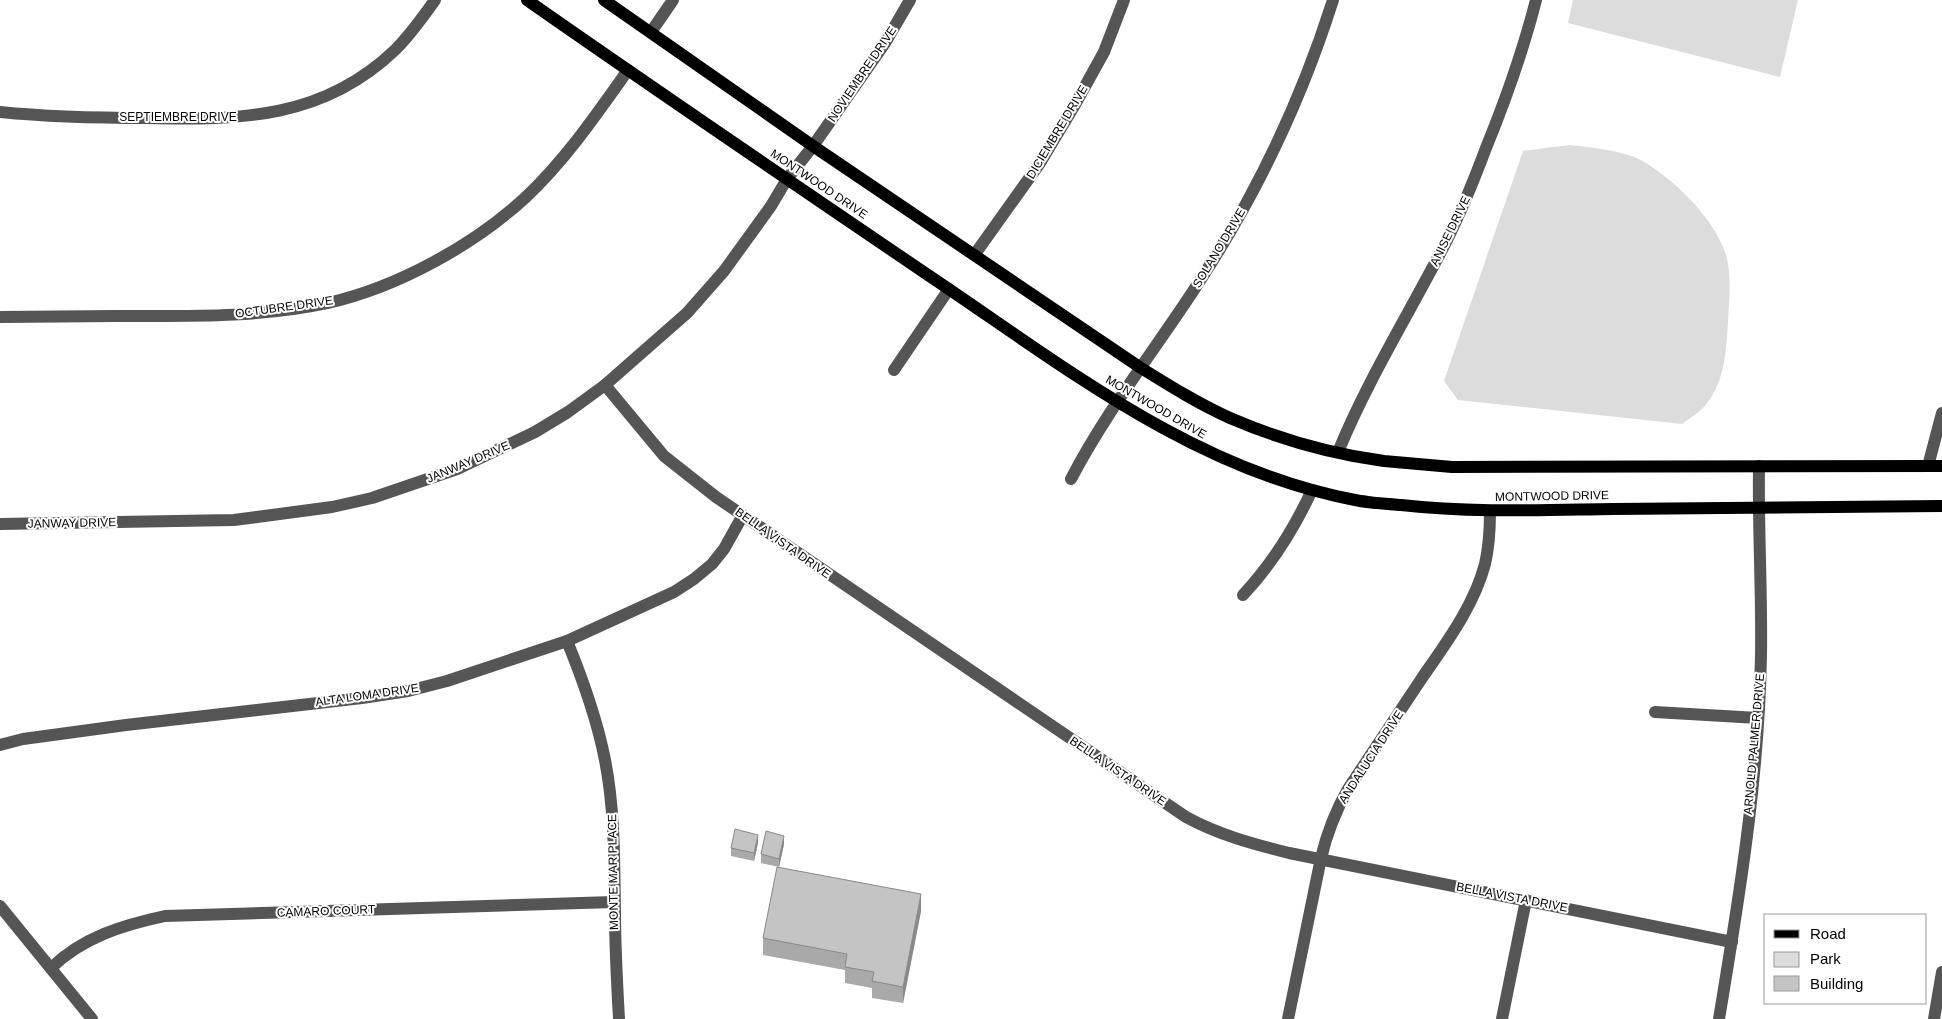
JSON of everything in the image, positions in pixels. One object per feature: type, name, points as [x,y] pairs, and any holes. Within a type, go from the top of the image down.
[{"type":"main road","name":"MONTWOOD DRIVE","points":[[527,0],[787,179],[1117,402],[1198,448],[1263,474],[1312,490],[1358,501],[1436,509],[1490,511],[1942,506]]},
{"type":"main road","name":"MONTWOOD DRIVE","points":[[604,0],[813,146],[1141,368],[1190,398],[1229,418],[1266,432],[1338,452],[1383,460],[1452,467],[1942,466]]},
{"type":"street","name":"SEPTIEMBRE DRIVE","points":[[0,112],[69,117],[197,119],[241,118],[290,109],[334,93],[375,68],[396,49],[436,0]]},
{"type":"street","points":[[651,32],[673,0]]},
{"type":"street","name":"NOVIEMBRE DRIVE","points":[[813,146],[885,43],[910,0]]},
{"type":"street","name":"DICIEMBRE DRIVE","points":[[975,254],[1040,163],[1073,108],[1104,52],[1124,0]]},
{"type":"street","name":"SOLANO DRIVE","points":[[1071,478],[1090,443],[1201,280],[1229,234],[1260,176],[1301,89],[1332,0]]},
{"type":"street","name":"ANISE DRIVE","points":[[1338,452],[1354,413],[1464,204],[1517,66],[1536,0]]},
{"type":"street","name":"OCTUBRE DRIVE","points":[[0,317],[208,316],[280,310],[328,303],[394,280],[432,263],[466,243],[494,224],[526,196],[578,140],[628,70]]},
{"type":"street","name":"JANWAY DRIVE","points":[[0,524],[234,520],[332,507],[372,498],[440,475],[486,456],[560,417],[605,385],[687,313],[724,271],[771,206],[787,179],[813,146]]},
{"type":"street","points":[[894,370],[949,289]]},
{"type":"street","name":"BELLA VISTA DRIVE","points":[[605,385],[664,456],[716,497],[863,599],[1186,817],[1208,829],[1243,841],[1320,858],[1732,942]]},
{"type":"street","points":[[1928,466],[1942,413]]},
{"type":"street","name":"ARNOLD PALMER DRIVE","points":[[1719,1019],[1743,870],[1758,718],[1761,656],[1759,466]]},
{"type":"street","points":[[1243,595],[1260,577],[1286,541],[1312,490]]},
{"type":"street","name":"ANDALUCIA DRIVE","points":[[1288,1019],[1320,858],[1327,833],[1335,813],[1348,790],[1445,645],[1477,588],[1485,564],[1489,540],[1490,511]]},
{"type":"street","name":"ALTA LOMA DRIVE","points":[[0,745],[23,739],[117,726],[362,698],[446,681],[567,641],[674,592],[694,579],[724,549],[743,515]]},
{"type":"street","name":"MONTE MAR PLACE","points":[[567,641],[580,672],[596,720],[611,802],[615,852],[614,902],[619,1019]]},
{"type":"street","points":[[1655,712],[1758,718]]},
{"type":"street","points":[[1502,1019],[1526,900]]},
{"type":"street","name":"CAMARO COURT","points":[[51,968],[78,946],[99,935],[137,922],[165,916],[614,902]]},
{"type":"street","points":[[0,906],[92,1019]]},
{"type":"street","points":[[1934,1019],[1942,972]]},
{"type":"green space","points":[[1573,0],[1798,0],[1780,77],[1568,23]]},
{"type":"green space","points":[[1570,145],[1625,154],[1641,160],[1665,176],[1699,209],[1717,234],[1723,247],[1728,265],[1730,284],[1723,367],[1716,389],[1710,399],[1701,410],[1682,424],[1458,400],[1444,381],[1523,151]]},
{"type":"building","points":[[735,829],[758,835],[754,853],[731,848]]},
{"type":"building","points":[[766,831],[784,836],[779,859],[761,854]]},
{"type":"building","points":[[777,867],[921,894],[903,987],[872,981],[874,972],[845,967],[847,954],[763,938]]}]
